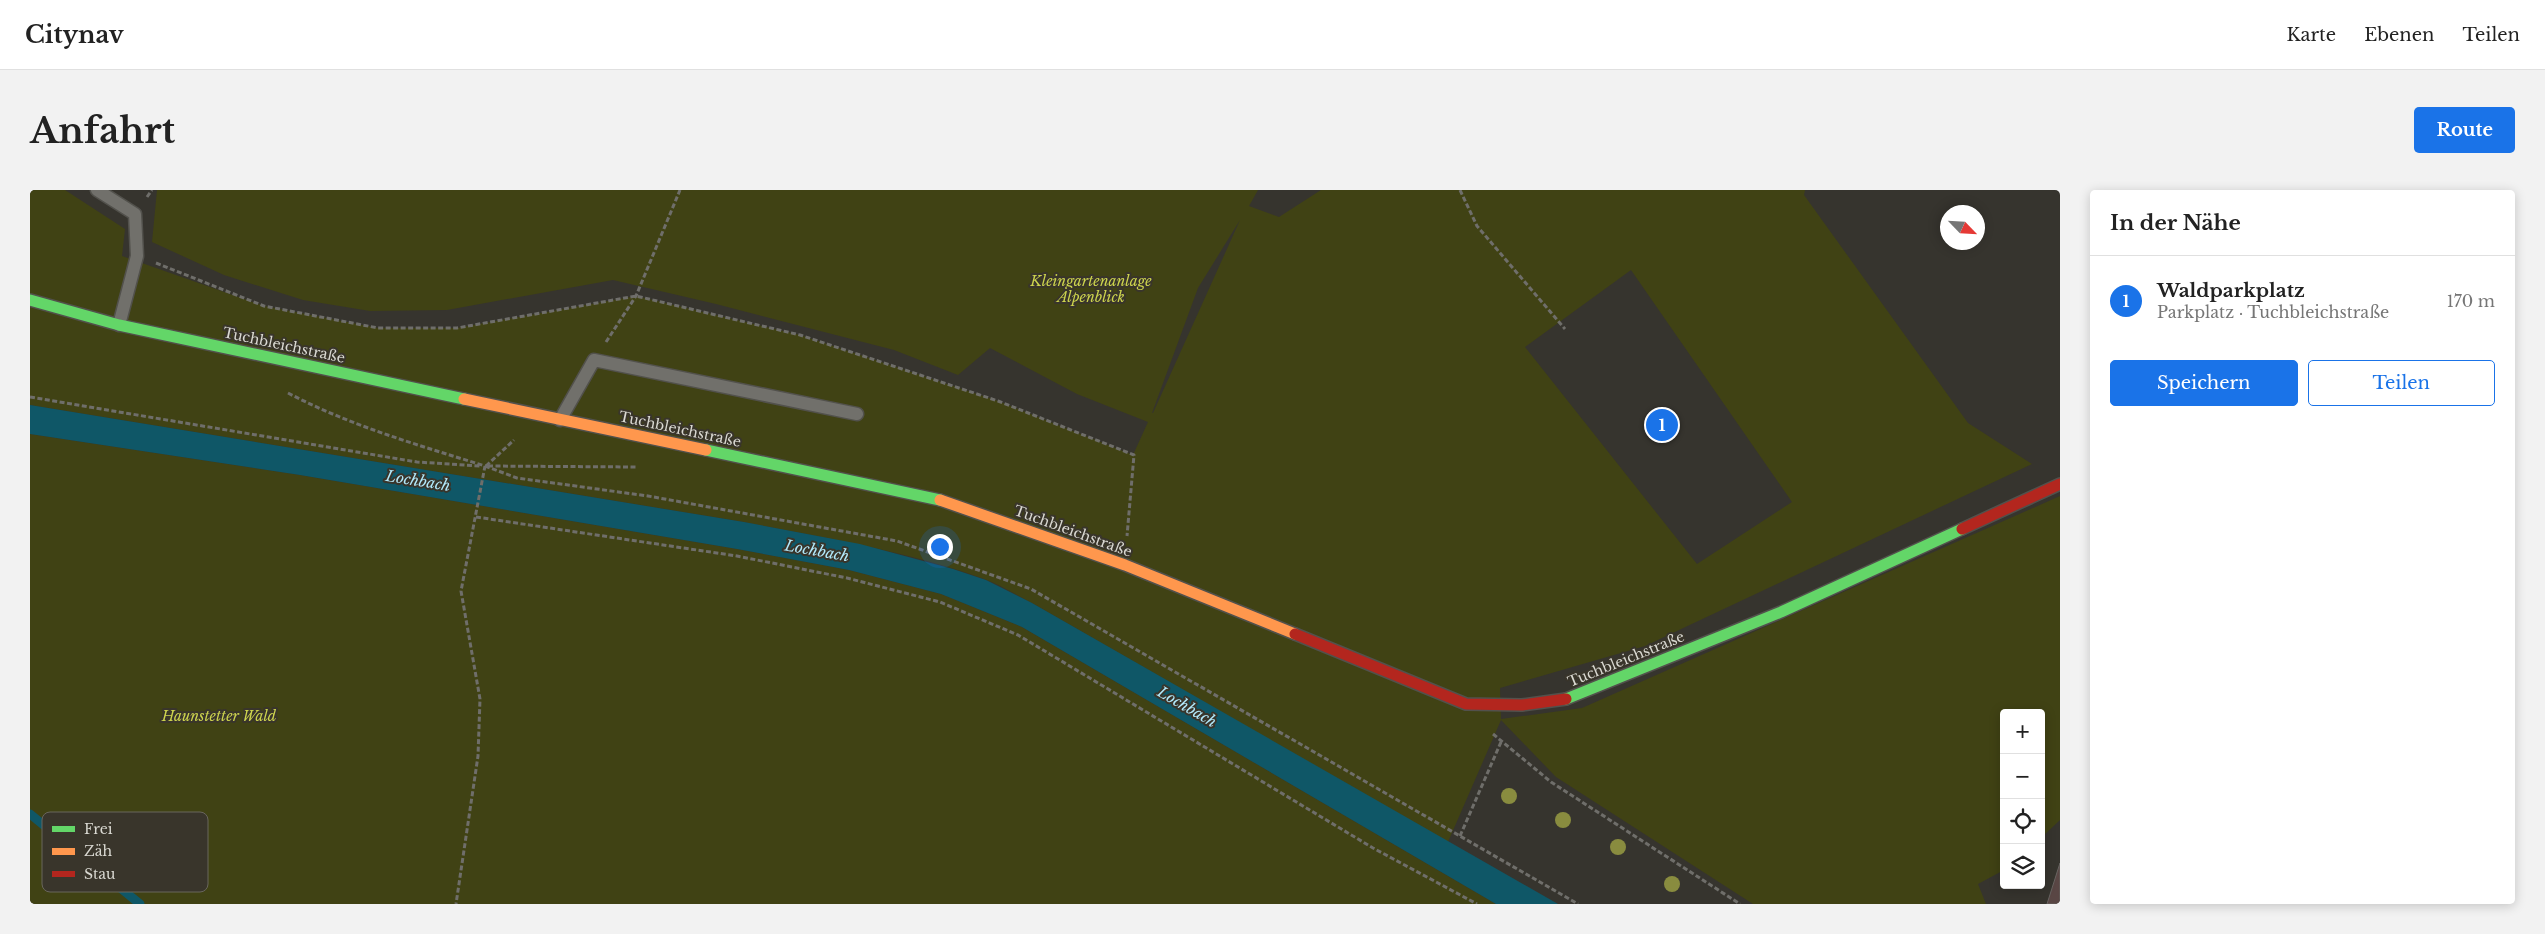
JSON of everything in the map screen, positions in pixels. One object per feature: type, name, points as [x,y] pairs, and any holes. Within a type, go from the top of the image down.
[{"type":"street","name":"Tuchbleichstraße","points":[[30,300],[119,325],[560,420],[936,498],[1125,564],[1466,704],[1522,706],[1570,698],[1780,612],[2060,484]]},
{"type":"lane","points":[[97,190],[136,214],[137,256],[119,325]]},
{"type":"lane","points":[[560,420],[594,360],[857,414]]},
{"type":"path","points":[[594,360],[636,296],[680,190]]},
{"type":"path","points":[[1460,190],[1477,226],[1565,330]]},
{"type":"path","points":[[137,256],[264,306],[378,328],[457,328],[636,296],[800,335],[998,401],[1134,455],[1125,564]]},
{"type":"path","points":[[280,388],[313,406],[388,436],[485,466],[517,478],[648,496],[897,541],[1031,588],[1578,904]]},
{"type":"path","points":[[30,397],[417,462],[485,466],[644,466]]},
{"type":"path","points":[[456,904],[465,829],[478,756],[480,699],[461,591],[485,466]]},
{"type":"path","points":[[476,517],[737,556],[847,578],[940,602],[1018,635],[1373,848],[1477,904]]},
{"type":"path","points":[[1466,704],[1501,742],[1551,782],[1740,904]]},
{"type":"path","points":[[1460,836],[1501,742]]},
{"type":"green space","name":"Kleingartenanlage Alpenblick","points":[[30,190],[65,190],[125,229],[122,256],[264,306],[378,328],[457,328],[636,296],[800,335],[998,401],[1133,455],[1148,422],[1077,394],[990,348],[958,375],[894,350],[716,304],[613,280],[447,310],[370,311],[303,300],[224,275],[152,242],[157,190],[1258,190],[1249,206],[1279,217],[1321,190],[1805,190],[1804,195],[1968,423],[2032,464],[1645,646],[1500,688],[1501,719],[1582,708],[2060,496],[2060,820],[2045,834],[2045,709],[2000,709],[2000,872],[1978,884],[1986,904],[1753,904],[1556,777],[1501,720],[1448,842],[1032,603],[990,581],[955,569],[896,553],[744,522],[30,405]],"holes":[[[1240,220],[1153,413],[1198,288]],[[1631,270],[1792,502],[1697,564],[1525,347]]]},
{"type":"green space","name":"Haunstetter Wald","points":[[30,434],[300,475],[737,549],[849,570],[941,594],[1022,627],[1496,904],[30,904]]},
{"type":"water","name":"Lochbach","points":[[30,405],[744,522],[860,544],[953,569],[986,580],[1032,603],[1558,904],[1496,904],[1022,627],[941,594],[849,570],[737,549],[300,475],[30,434]]},
{"type":"building","points":[[2060,863],[2060,904],[2047,904]]},
{"type":"waterway","points":[[30,814],[42,824]]},
{"type":"waterway","points":[[125,892],[140,904]]},
{"type":"traffic: fast","points":[[30,300],[119,325],[464,399]]},
{"type":"traffic: fast","points":[[706,450],[940,500]]},
{"type":"traffic: fast","points":[[1566,699],[1781,612],[1962,529]]},
{"type":"traffic: slow","points":[[464,399],[706,450]]},
{"type":"traffic: slow","points":[[940,500],[1125,565],[1295,634]]},
{"type":"traffic: jam","points":[[1962,529],[2060,484]]},
{"type":"traffic: jam","points":[[1295,634],[1466,704],[1522,705],[1566,699]]},
{"type":"place","name":"Waldparkplatz","points":[[1662,425]]}]
